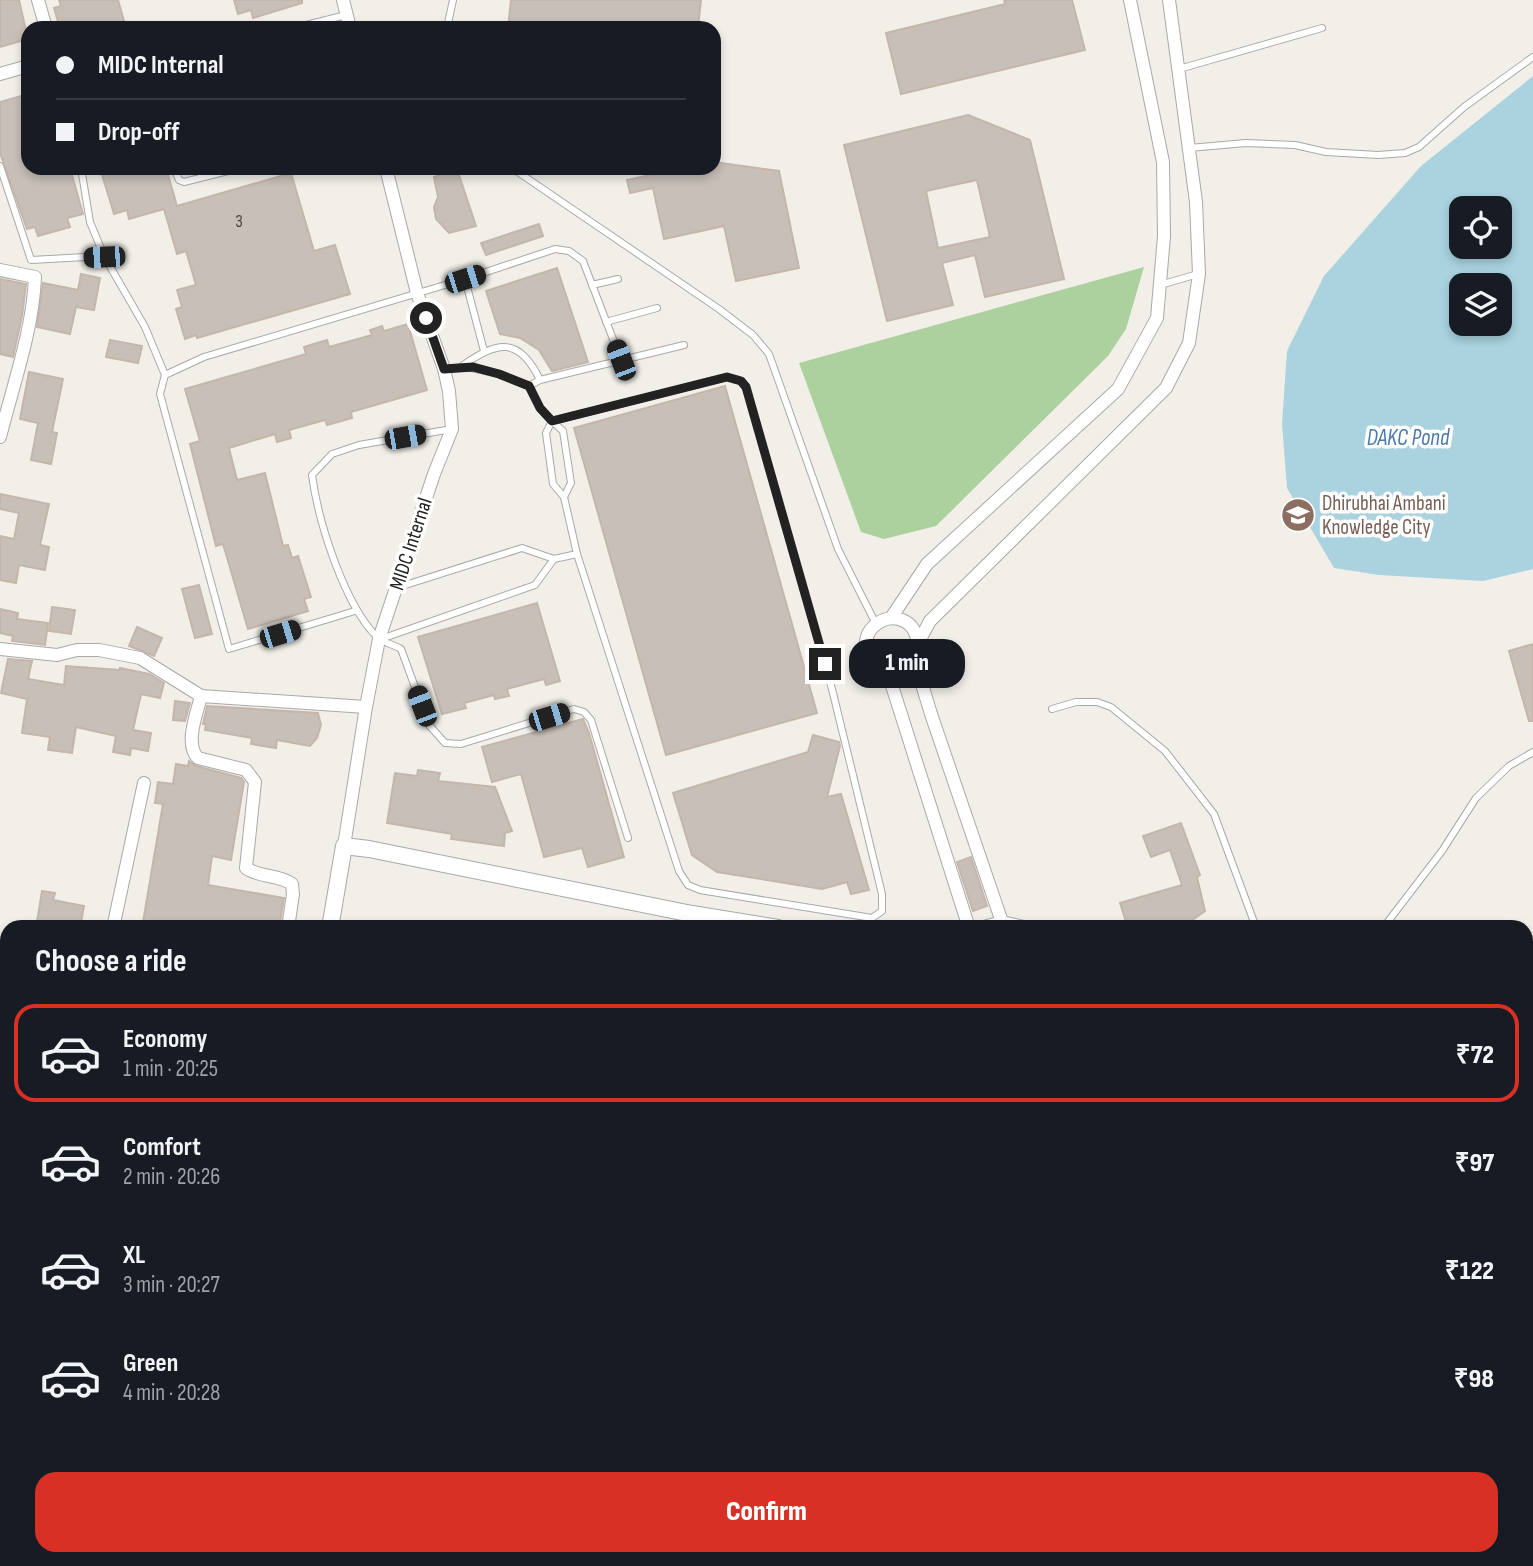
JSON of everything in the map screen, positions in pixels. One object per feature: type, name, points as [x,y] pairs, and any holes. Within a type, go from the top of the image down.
[{"type":"street","points":[[38,0],[44,21]]},
{"type":"street","points":[[343,0],[349,21]]},
{"type":"street","points":[[914,658],[902,668],[887,670],[872,662],[866,646],[867,637],[876,624],[891,618],[927,564],[1118,389],[1157,318],[1164,236],[1163,162],[1130,0]]},
{"type":"street","points":[[1002,920],[914,658],[918,643],[930,621],[1167,388],[1189,342],[1199,274],[1196,202],[1169,0]]},
{"type":"street","points":[[0,74],[21,68]]},
{"type":"street","name":"MIDC Internal","points":[[331,920],[379,639],[434,474],[452,429],[444,369],[417,293],[388,175]]},
{"type":"street","points":[[0,270],[35,277],[25,341],[0,437]]},
{"type":"street","points":[[891,618],[907,623],[917,635],[918,643]]},
{"type":"street","points":[[0,649],[57,655],[77,650],[99,650],[140,658],[201,696],[366,706]]},
{"type":"street","points":[[887,670],[966,920]]},
{"type":"street","points":[[201,696],[191,744],[193,753],[198,758],[246,770],[252,775],[255,782],[246,869],[252,873],[284,878],[292,884],[289,920]]},
{"type":"street","points":[[115,920],[144,783]]},
{"type":"street","points":[[344,846],[369,849],[698,920]]},
{"type":"lane","points":[[448,21],[453,0]]},
{"type":"lane","points":[[323,21],[347,15]]},
{"type":"lane","points":[[1179,69],[1322,28]]},
{"type":"lane","points":[[1189,148],[1246,143],[1295,145],[1326,152],[1405,153],[1419,147],[1464,107],[1533,57]]},
{"type":"lane","points":[[0,166],[31,260],[104,257]]},
{"type":"lane","points":[[82,175],[90,222],[104,257],[145,327],[165,375],[160,394],[229,649],[355,611]]},
{"type":"lane","points":[[177,175],[184,182],[212,175]]},
{"type":"lane","points":[[522,175],[719,309],[752,335],[769,354],[838,549],[876,624]]},
{"type":"lane","points":[[165,375],[204,357],[465,279],[555,249],[569,251],[583,261],[621,360]]},
{"type":"lane","points":[[1160,285],[1199,274]]},
{"type":"lane","points":[[465,279],[484,351]]},
{"type":"lane","points":[[592,285],[618,279]]},
{"type":"lane","points":[[606,322],[657,308]]},
{"type":"lane","points":[[529,386],[540,380],[684,345]]},
{"type":"lane","points":[[462,366],[484,351],[497,346],[517,350],[533,366],[540,380]]},
{"type":"lane","points":[[444,369],[462,366],[499,374],[529,386],[540,408],[563,430],[571,482],[564,497]]},
{"type":"lane","points":[[727,377],[741,381],[746,387],[832,690],[882,894],[883,911],[872,918],[688,886],[679,871],[577,554],[564,497],[553,484],[546,433],[552,421],[727,377]]},
{"type":"lane","points":[[452,429],[350,448],[332,454],[312,475],[315,500],[355,611],[379,639],[401,649],[429,725],[446,743],[461,744],[574,709],[584,712],[591,720],[628,838]]},
{"type":"lane","points":[[396,588],[522,548],[554,559],[577,554]]},
{"type":"lane","points":[[379,639],[535,585],[554,559]]},
{"type":"lane","points":[[1052,709],[1076,702],[1111,707],[1165,751],[1214,814],[1253,920]]},
{"type":"lane","points":[[1389,920],[1442,851],[1476,797],[1509,766],[1533,752]]},
{"type":"green space","points":[[1144,267],[1126,329],[1108,356],[936,526],[884,539],[861,532],[799,363]]},
{"type":"water","name":"DAKC Pond","points":[[1533,76],[1533,569],[1483,581],[1379,575],[1334,568],[1287,488],[1282,424],[1287,351],[1324,276],[1421,166]]},
{"type":"building","points":[[0,0],[19,0],[24,21],[21,21],[21,41],[0,47]]},
{"type":"building","points":[[59,0],[118,0],[124,21],[58,21],[54,8],[61,6]]},
{"type":"building","points":[[234,0],[302,0],[302,3],[253,18],[251,10],[238,14]]},
{"type":"building","points":[[511,0],[701,0],[699,21],[509,21]]},
{"type":"building","points":[[1004,0],[1072,0],[1085,50],[901,94],[886,33],[1005,4]]},
{"type":"building","points":[[21,96],[21,175],[72,175],[83,214],[67,218],[70,227],[38,236],[35,227],[27,229],[0,153],[0,102]]},
{"type":"building","points":[[968,115],[1030,140],[1064,279],[985,297],[975,255],[942,263],[953,305],[887,321],[844,145]],"holes":[[[977,180],[990,237],[938,248],[926,191]]]},
{"type":"building","points":[[721,163],[779,171],[799,268],[736,281],[724,226],[664,239],[653,188],[630,193],[627,180],[650,175],[721,175]]},
{"type":"building","points":[[102,175],[168,175],[177,206],[292,175],[314,251],[335,245],[350,294],[197,338],[196,335],[185,339],[176,309],[182,307],[177,290],[196,285],[186,251],[177,254],[164,209],[129,219],[127,210],[114,214]]},
{"type":"building","points":[[459,175],[476,226],[449,233],[436,219],[434,207],[438,197],[434,177]]},
{"type":"building","points":[[539,224],[543,236],[486,255],[481,243]]},
{"type":"building","points":[[557,268],[588,362],[552,371],[539,350],[520,338],[500,334],[486,291]]},
{"type":"building","points":[[81,274],[100,278],[94,310],[76,307],[70,334],[37,327],[43,283],[78,290]]},
{"type":"building","points":[[0,279],[26,284],[13,357],[0,354]]},
{"type":"building","points":[[408,324],[427,390],[351,412],[352,418],[327,425],[325,420],[289,430],[291,438],[277,442],[275,434],[229,448],[237,480],[265,473],[283,546],[288,545],[292,558],[298,556],[311,597],[304,599],[308,611],[248,629],[223,544],[216,546],[190,444],[200,441],[185,389],[306,354],[304,347],[327,340],[329,347],[372,335],[370,330],[382,326],[384,331]]},
{"type":"building","points":[[110,340],[142,346],[138,363],[106,357]]},
{"type":"building","points":[[29,372],[63,379],[52,432],[57,433],[51,464],[31,460],[38,423],[20,419]]},
{"type":"building","points":[[725,386],[817,713],[666,755],[574,428]]},
{"type":"building","points":[[0,494],[49,504],[40,545],[49,547],[45,570],[19,565],[16,583],[0,580],[0,536],[14,539],[19,513],[0,509]]},
{"type":"building","points":[[199,585],[212,634],[195,638],[182,589]]},
{"type":"building","points":[[537,603],[560,681],[546,685],[544,679],[507,689],[509,696],[495,699],[494,695],[464,703],[466,708],[442,714],[418,637]]},
{"type":"building","points":[[52,607],[75,610],[71,634],[49,631]]},
{"type":"building","points":[[0,609],[18,613],[17,619],[48,623],[45,645],[12,641],[13,636],[0,633]]},
{"type":"building","points":[[137,627],[162,638],[154,656],[129,646]]},
{"type":"building","points":[[1533,644],[1533,721],[1529,721],[1509,651]]},
{"type":"building","points":[[8,659],[32,661],[28,679],[64,685],[66,666],[120,668],[149,674],[164,683],[160,698],[141,694],[133,730],[151,733],[148,751],[131,748],[130,755],[113,752],[116,736],[76,727],[72,753],[48,750],[50,737],[22,733],[27,699],[1,693]]},
{"type":"building","points":[[175,701],[190,703],[185,721],[173,720]]},
{"type":"building","points":[[207,706],[318,713],[321,725],[317,738],[310,746],[277,740],[276,748],[251,744],[252,738],[205,730],[206,724],[203,724]]},
{"type":"building","points":[[583,719],[624,857],[588,867],[582,848],[544,857],[521,774],[492,782],[482,747]]},
{"type":"building","points":[[813,735],[839,742],[827,797],[841,794],[869,890],[851,894],[847,882],[822,889],[717,872],[692,855],[673,793],[808,752]]},
{"type":"building","points":[[189,761],[196,766],[241,778],[244,782],[231,860],[212,856],[208,885],[284,898],[280,920],[143,920],[163,804],[155,803],[158,782],[173,784],[176,764],[188,766]]},
{"type":"building","points":[[418,770],[440,773],[438,781],[495,787],[512,831],[505,833],[504,846],[451,839],[452,834],[387,823],[395,773],[417,776]]},
{"type":"building","points":[[1181,823],[1200,875],[1197,877],[1205,911],[1192,920],[1125,920],[1120,903],[1182,885],[1170,850],[1151,857],[1143,836]]},
{"type":"building","points":[[971,857],[987,906],[973,911],[957,862]]},
{"type":"building","points":[[42,891],[55,893],[53,900],[84,906],[81,920],[37,920]]},
{"type":"place","name":"Dhirubhai Ambani Knowledge City","points":[[1298,515]]},
{"type":"route","points":[[426,318],[444,369],[473,367],[529,386],[540,408],[552,421],[727,377],[741,381],[746,387],[825,664]]}]
